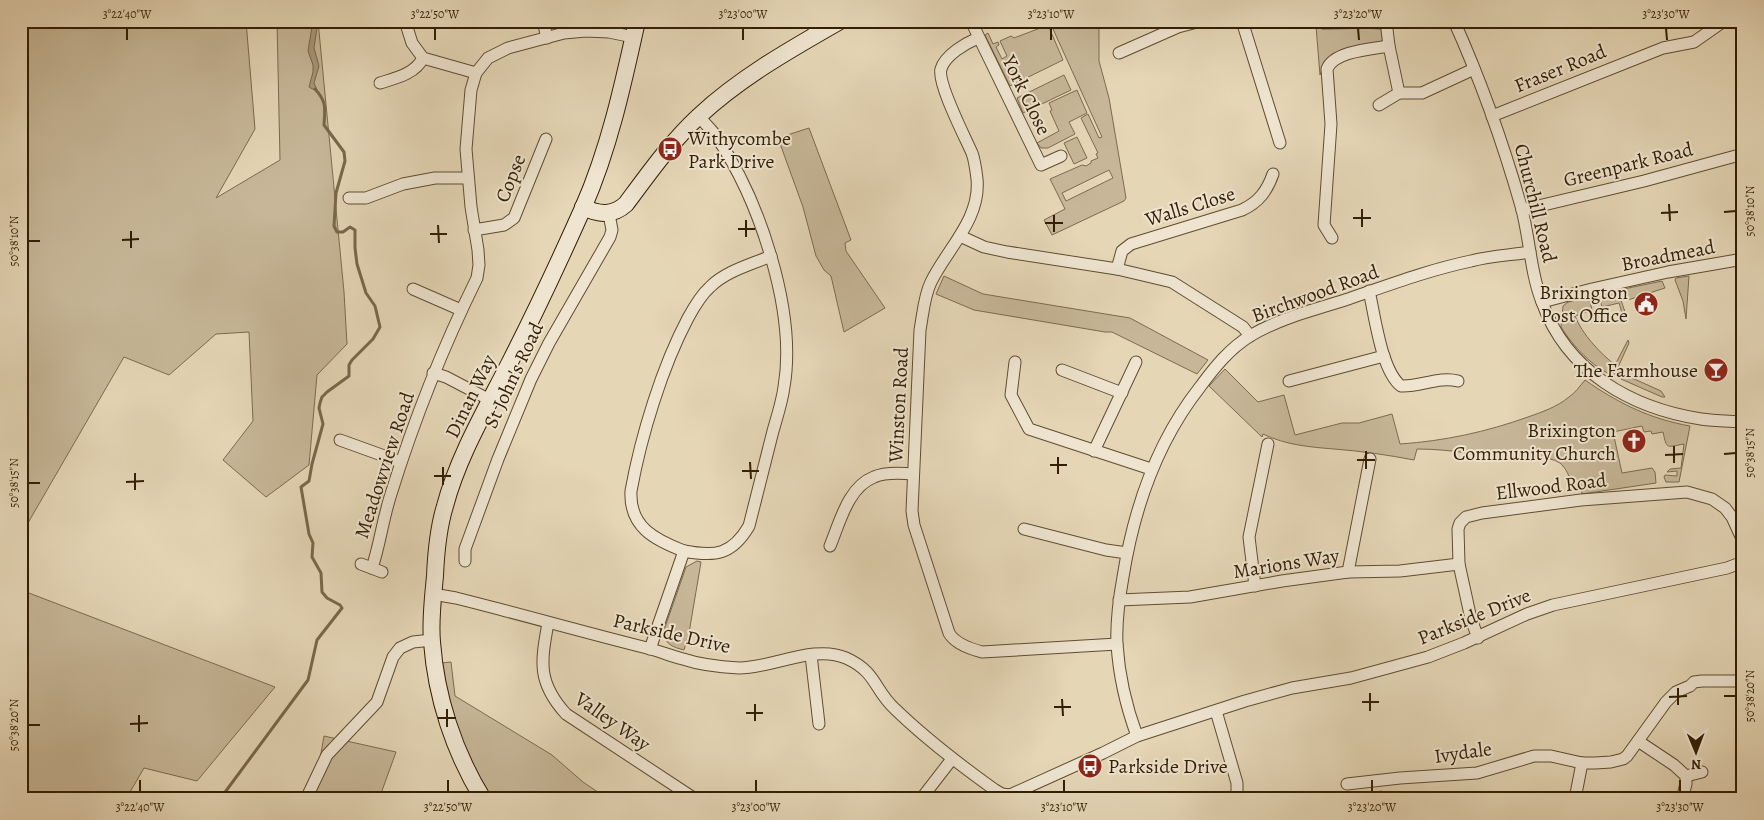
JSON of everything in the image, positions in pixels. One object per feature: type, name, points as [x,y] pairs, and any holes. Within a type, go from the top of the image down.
[{"type":"street","points":[[405,21],[412,43],[423,58],[476,73],[488,58],[508,48],[564,33],[586,30],[609,32],[635,29]]},
{"type":"street","points":[[543,21],[547,38]]},
{"type":"street","points":[[583,208],[609,214],[619,210],[626,204],[660,158],[699,116],[726,93],[814,28],[840,21]]},
{"type":"street","name":"York Close","points":[[970,21],[1041,165],[1061,156]]},
{"type":"street","points":[[1119,54],[1178,27],[1201,21]]},
{"type":"street","points":[[1242,21],[1280,143]]},
{"type":"street","name":"Churchill Road","points":[[1454,21],[1506,153],[1522,210],[1536,284],[1552,328],[1561,342],[1603,383],[1649,406],[1703,419],[1743,422]]},
{"type":"street","name":"Fraser Road","points":[[1492,116],[1663,48],[1694,42],[1724,21]]},
{"type":"street","points":[[1323,22],[1386,22],[1389,46],[1400,93]]},
{"type":"street","name":"Dinan Way","points":[[483,799],[474,785],[447,722],[440,694],[432,640],[437,546],[444,506],[460,464],[540,302],[583,208],[617,109],[635,29]]},
{"type":"street","name":"Winston Road","points":[[978,38],[968,42],[947,58],[940,75],[946,94],[973,155],[978,193],[972,212],[960,236],[932,281],[920,330],[912,511],[917,540],[952,638],[970,649],[982,652],[1117,644]]},
{"type":"street","points":[[1332,238],[1324,225],[1331,124],[1327,69],[1332,61],[1345,54],[1389,46]]},
{"type":"street","points":[[380,83],[404,76],[421,63],[423,58]]},
{"type":"street","points":[[1379,105],[1400,93],[1422,93],[1474,69]]},
{"type":"street","name":"Meadowview Road","points":[[371,568],[401,462],[433,373],[477,278],[479,265],[466,149],[471,90],[476,73]]},
{"type":"street","points":[[699,116],[716,136],[739,178],[757,217],[770,256],[783,306],[786,336],[785,374],[784,387],[749,526],[742,538],[732,547],[718,554],[684,551],[655,538],[645,530],[636,518],[631,500],[631,491],[645,434],[675,343],[696,305],[709,287],[727,274],[770,256]]},
{"type":"street","name":"Copse","points":[[474,230],[504,225],[514,218],[546,139]]},
{"type":"street","name":"Greenpark Road","points":[[1522,210],[1644,181],[1743,154]]},
{"type":"street","name":"Walls Close","points":[[1117,269],[1122,251],[1131,244],[1242,210],[1252,205],[1260,198],[1269,185],[1272,174]]},
{"type":"street","points":[[349,198],[366,198],[411,182],[435,178],[468,178]]},
{"type":"street","name":"St John's Road","points":[[465,561],[465,549],[471,532],[498,459],[531,379],[549,343],[610,237],[612,230],[609,214]]},
{"type":"street","points":[[960,236],[984,247],[1007,252],[1117,269],[1172,282],[1243,327],[1250,336]]},
{"type":"street","name":"Birchwood Road","points":[[1138,736],[1127,710],[1117,644],[1119,600],[1131,528],[1151,469],[1167,436],[1188,402],[1216,365],[1250,336],[1284,321],[1369,291],[1472,260],[1530,252]]},
{"type":"street","name":"Broadmead","points":[[1542,302],[1668,272],[1743,259]]},
{"type":"street","points":[[413,289],[427,289],[461,310]]},
{"type":"street","points":[[1369,291],[1384,356],[1396,382],[1401,386],[1442,380],[1458,382]]},
{"type":"street","points":[[1288,381],[1384,356]]},
{"type":"street","points":[[1015,362],[1011,395],[1029,429],[1151,469]]},
{"type":"street","points":[[1094,451],[1136,362]]},
{"type":"street","points":[[1062,370],[1122,392]]},
{"type":"street","name":"Meadowview Road","points":[[433,373],[446,377],[490,400]]},
{"type":"street","points":[[340,440],[401,462]]},
{"type":"street","points":[[1255,586],[1249,536],[1268,444]]},
{"type":"street","points":[[1348,572],[1370,459]]},
{"type":"street","points":[[830,546],[848,504],[863,483],[874,476],[885,474],[913,474]]},
{"type":"street","name":"Ellwood Road","points":[[1478,638],[1471,619],[1459,564],[1458,529],[1466,517],[1482,513],[1581,500],[1687,492],[1712,499],[1725,508],[1732,517],[1743,541]]},
{"type":"street","points":[[1024,529],[1106,550],[1127,553]]},
{"type":"street","points":[[650,649],[684,551]]},
{"type":"street","name":"Parkside Drive","points":[[433,594],[571,627],[683,660],[722,667],[742,668],[769,665],[811,655],[842,656],[870,674],[894,709],[952,759],[995,790],[1010,797],[1138,736],[1216,710],[1292,688],[1351,678],[1428,657],[1478,638],[1527,614],[1553,605],[1727,568],[1743,562]]},
{"type":"street","name":"Marions Way","points":[[1119,600],[1190,597],[1348,572],[1400,571],[1459,564]]},
{"type":"street","name":"Valley Way","points":[[548,623],[543,667],[546,685],[554,701],[566,714],[695,799]]},
{"type":"street","points":[[306,799],[328,755],[377,702],[393,657],[400,648],[413,642],[432,640]]},
{"type":"street","points":[[811,655],[819,724]]},
{"type":"street","name":"Ivydale","points":[[1347,784],[1400,778],[1477,773],[1534,756],[1551,756],[1582,763],[1610,762],[1623,759],[1666,702],[1676,692],[1690,686],[1694,682],[1735,681],[1743,683]]},
{"type":"street","points":[[1216,710],[1238,783],[1237,799]]},
{"type":"street","points":[[1638,741],[1674,765],[1686,776],[1682,799]]},
{"type":"street","points":[[921,799],[952,759]]},
{"type":"street","points":[[1575,799],[1582,763]]},
{"type":"street","points":[[1686,776],[1702,772]]},
{"type":"street","points":[[1738,799],[1743,790]]},
{"type":"shaded area","points":[[21,21],[246,21],[255,129],[216,198],[280,160],[277,21],[318,21],[344,292],[347,344],[317,375],[309,465],[266,497],[223,460],[253,421],[249,332],[216,334],[169,375],[124,357],[21,535]]},
{"type":"shaded area","points":[[313,21],[318,21],[314,48],[319,66],[314,83],[318,92],[309,87],[313,65],[308,51]]},
{"type":"shaded area","points":[[1070,21],[1099,21],[1099,61],[1109,98],[1126,198],[1124,201],[1052,235],[1044,220],[1065,209],[1050,179],[1082,165],[1086,166],[1098,158],[1096,154],[1098,153],[1081,118],[1088,114],[1099,138],[1102,137],[1053,29]],"holes":[[[1109,170],[1113,178],[1066,201],[1062,193]]]},
{"type":"shaded area","points":[[1048,25],[1063,60],[1010,86],[985,35],[988,33],[993,44],[998,42],[999,45],[996,47],[1002,59],[1007,56],[1000,41],[1011,36],[1014,38]]},
{"type":"shaded area","points":[[1316,26],[1381,29],[1384,39],[1382,42],[1332,54],[1324,63],[1320,75]]},
{"type":"shaded area","points":[[1064,75],[1071,90],[1023,113],[1017,98]]},
{"type":"shaded area","points":[[1077,90],[1087,113],[1069,122],[1075,134],[1048,148],[1041,148],[1037,143],[1059,131],[1050,111],[1052,110],[1049,103]]},
{"type":"shaded area","points":[[809,128],[851,240],[845,243],[846,251],[885,308],[844,332],[831,276],[824,270],[816,256],[803,207],[778,138]]},
{"type":"shaded area","points":[[1077,137],[1087,158],[1074,164],[1064,143]]},
{"type":"shaded area","points":[[944,276],[983,294],[1130,318],[1208,360],[1197,374],[1112,332],[974,310],[936,294]]},
{"type":"shaded area","points":[[1689,276],[1686,319],[1683,301],[1675,280],[1676,278]]},
{"type":"shaded area","points":[[1662,281],[1665,288],[1628,300],[1624,289]]},
{"type":"shaded area","points":[[1618,291],[1625,312],[1622,313],[1619,303],[1602,307],[1599,296]]},
{"type":"shaded area","points":[[1589,297],[1592,310],[1575,316],[1582,330],[1592,343],[1615,365],[1628,340],[1629,343],[1614,376],[1599,368],[1584,356],[1561,327],[1563,306],[1568,302]]},
{"type":"shaded area","points":[[1225,369],[1258,402],[1284,395],[1295,435],[1342,423],[1359,423],[1392,414],[1400,444],[1465,435],[1528,417],[1560,404],[1585,380],[1635,409],[1661,419],[1690,426],[1679,482],[1666,482],[1664,477],[1665,475],[1677,476],[1677,471],[1667,472],[1670,469],[1681,468],[1684,444],[1668,446],[1663,432],[1652,434],[1651,431],[1644,432],[1642,426],[1613,432],[1622,473],[1652,468],[1655,472],[1656,483],[1582,494],[1581,485],[1572,483],[1560,463],[1545,458],[1518,459],[1455,451],[1417,449],[1414,460],[1364,452],[1298,445],[1280,441],[1263,434],[1262,437],[1209,386]]},
{"type":"shaded area","points":[[1623,374],[1661,391],[1665,397],[1621,379]]},
{"type":"shaded area","points":[[697,561],[701,562],[689,633],[684,650],[670,645],[663,633],[686,567]]},
{"type":"shaded area","points":[[21,590],[275,687],[197,781],[144,768],[126,799],[21,799]]},
{"type":"shaded area","points":[[451,662],[455,696],[552,755],[583,782],[608,799],[491,799],[483,787],[452,718],[441,663]]},
{"type":"shaded area","points":[[324,736],[396,752],[379,799],[313,799]]},
{"type":"shaded area","points":[[1382,791],[1381,799],[1315,799],[1328,796],[1334,797]]},
{"type":"waterway","points":[[220,799],[308,680],[317,640],[342,608],[327,598],[322,592],[321,573],[312,557],[313,543],[309,534],[301,487],[309,481],[323,424],[319,408],[322,397],[349,376],[349,365],[352,360],[373,339],[380,327],[375,306],[366,293],[357,264],[355,230],[350,227],[343,232],[337,232],[334,226],[336,193],[345,161],[344,152],[324,125],[324,106],[322,98],[315,89]]},
{"type":"place","name":"Withycombe Park Drive","points":[[670,149]]},
{"type":"place","name":"Brixington Post Office","points":[[1646,304]]},
{"type":"place","name":"The Farmhouse","points":[[1716,370]]},
{"type":"place","name":"Brixington Community Church","points":[[1634,441]]},
{"type":"place","name":"Parkside Drive","points":[[1090,766]]}]
